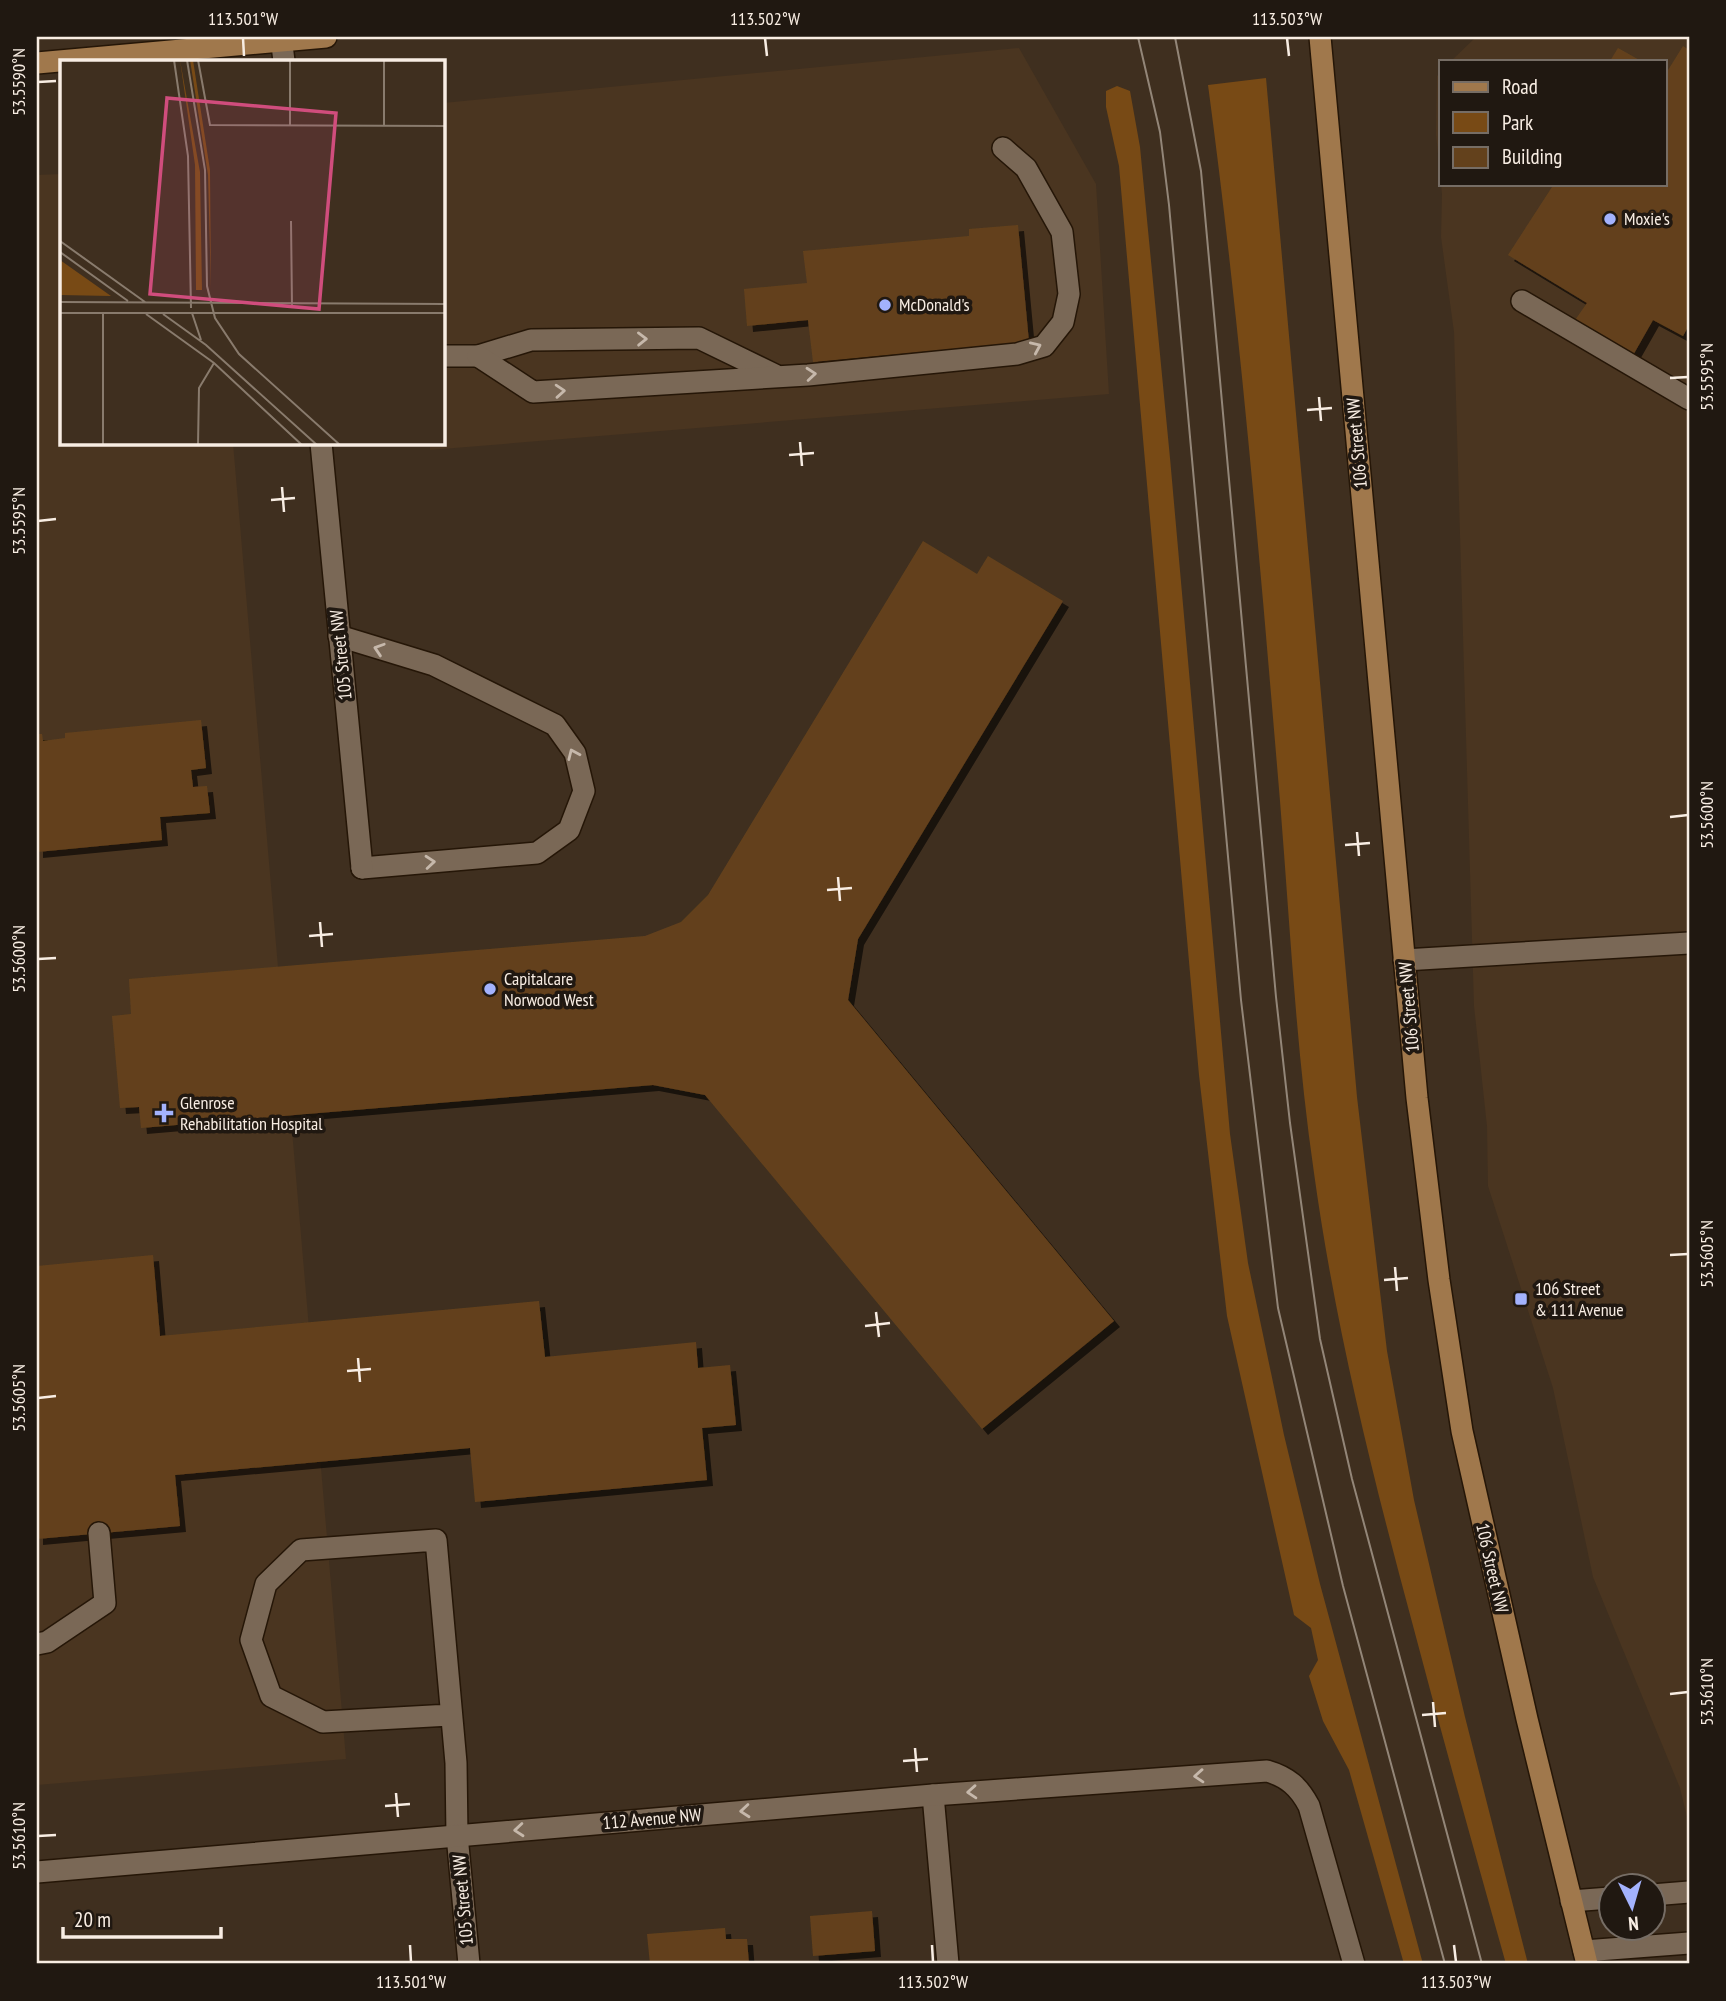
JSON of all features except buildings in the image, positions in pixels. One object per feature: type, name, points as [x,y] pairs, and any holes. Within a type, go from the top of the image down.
[{"type":"street","points":[[68,60],[282,46],[326,37]]},
{"type":"street","name":"106 Street NW","points":[[1320,37],[1416,1098],[1439,1280],[1462,1431],[1585,1958]]},
{"type":"street","points":[[37,62],[60,60]]},
{"type":"street","points":[[478,356],[533,393],[777,376],[1017,355],[1044,346],[1063,322],[1069,294],[1062,232],[1026,168],[1003,148]]},
{"type":"street","points":[[1522,301],[1689,399]]},
{"type":"street","points":[[444,356],[478,356],[531,340],[699,338],[777,376]]},
{"type":"street","name":"105 Street NW","points":[[321,444],[339,636],[362,868],[537,853],[569,831],[584,791],[575,753],[555,725],[434,665],[339,636]]},
{"type":"street","points":[[1404,960],[1689,943]]},
{"type":"street","points":[[37,1644],[47,1642],[105,1604],[99,1533]]},
{"type":"street","points":[[436,1540],[450,1715],[323,1722],[271,1696],[251,1640],[266,1584],[301,1549],[436,1540]]},
{"type":"street","name":"105 Street NW","points":[[450,1715],[456,1763],[457,1835],[468,1964]]},
{"type":"street","name":"112 Avenue NW","points":[[37,1872],[933,1795],[1267,1771],[1281,1775],[1293,1783],[1309,1806],[1354,1964]]},
{"type":"street","points":[[933,1795],[948,1964]]},
{"type":"street","points":[[1666,1894],[1689,1892]]},
{"type":"street","points":[[1571,1902],[1596,1900]]},
{"type":"street","points":[[1585,1958],[1689,1943]]},
{"type":"shaded area","points":[[1476,37],[1689,37],[1689,1825],[1680,1788],[1593,1577],[1553,1388],[1488,1186],[1487,1126],[1474,1006],[1454,332],[1441,237],[1441,186],[1666,186],[1666,60],[1452,60]]},
{"type":"shaded area","points":[[1019,48],[1096,184],[1109,394],[430,450],[430,444],[444,444],[444,103]]},
{"type":"shaded area","points":[[1439,74],[1439,164],[1436,134],[1437,76]]},
{"type":"shaded area","name":"Glenrose Rehabilitation Hospital","points":[[60,174],[60,444],[233,444],[346,1759],[37,1785],[37,175]]},
{"type":"green space","points":[[1266,78],[1357,1097],[1387,1351],[1414,1500],[1465,1717],[1528,1964],[1506,1964],[1435,1708],[1356,1399],[1314,1173],[1298,1034],[1248,443],[1208,85]]},
{"type":"green space","points":[[1117,86],[1130,91],[1140,147],[1230,1134],[1248,1263],[1284,1435],[1320,1584],[1423,1964],[1404,1964],[1349,1770],[1323,1721],[1309,1676],[1318,1660],[1311,1628],[1294,1615],[1227,1316],[1199,1075],[1119,166],[1106,107],[1106,91]]},
{"type":"tram line","points":[[1138,37],[1160,132],[1169,205],[1241,1000],[1278,1308],[1343,1586],[1445,1964]]},
{"type":"tram line","points":[[1175,37],[1201,171],[1276,997],[1290,1123],[1320,1339],[1352,1479],[1482,1964]]},
{"type":"place","name":"Moxie's","points":[[1610,219]]},
{"type":"place","name":"McDonald's","points":[[885,305]]},
{"type":"place","name":"Capitalcare Norwood West","points":[[490,989]]},
{"type":"place","name":"Glenrose Rehabilitation Hospital","points":[[164,1113]]},
{"type":"place","name":"106 Street & 111 Avenue","points":[[1521,1299]]}]
